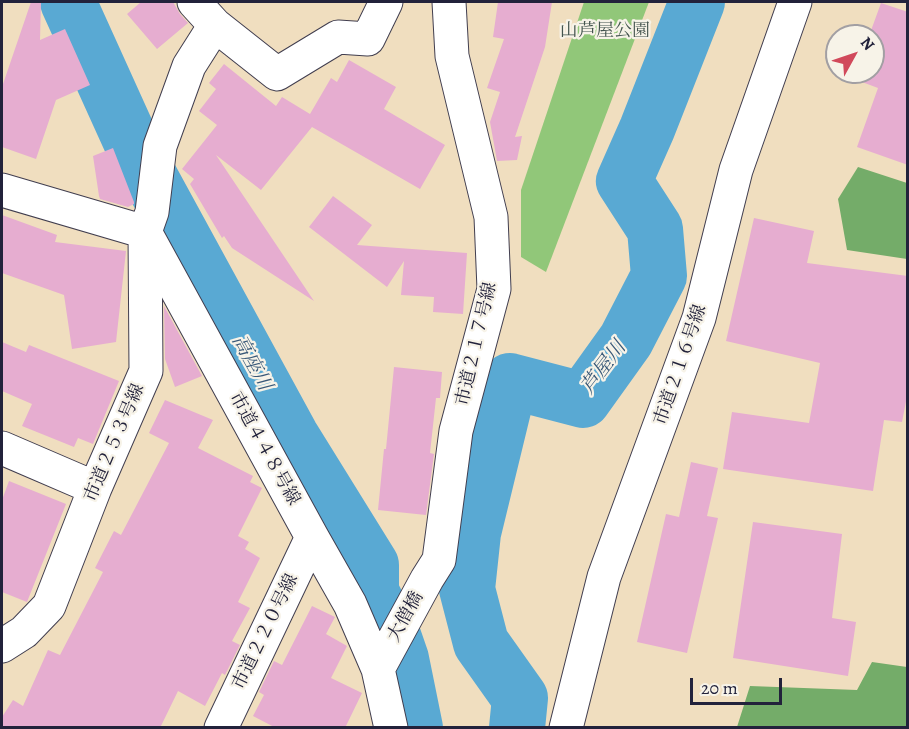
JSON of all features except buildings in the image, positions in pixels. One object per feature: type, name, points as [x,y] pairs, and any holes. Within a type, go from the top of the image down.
[{"type":"street","points":[[206,8],[277,74],[338,37],[368,39],[386,2]]},
{"type":"street","name":"市道２１７号線","points":[[427,579],[439,560],[456,430],[494,289],[491,217],[452,56],[449,2]]},
{"type":"street","name":"市道２１６号線","points":[[566,728],[604,577],[699,318],[736,170],[795,2]]},
{"type":"street","name":"市道２５３号線","points":[[9,634],[49,606],[94,488],[146,370],[148,222],[160,146],[189,66],[206,8]]},
{"type":"street","points":[[2,190],[148,222]]},
{"type":"street","name":"市道４４８号線","points":[[148,222],[312,537],[381,662],[391,728]]},
{"type":"street","points":[[2,448],[94,488]]},
{"type":"street","name":"市道２２０号線","points":[[221,728],[312,537]]},
{"type":"street","name":"大僧橋","points":[[381,662],[427,579]]},
{"type":"green space","name":"山芦屋公園","points":[[584,2],[649,2],[546,272],[521,257],[521,190]]},
{"type":"green space","points":[[858,167],[907,183],[907,259],[847,250],[838,199]]},
{"type":"green space","points":[[872,662],[907,667],[907,727],[737,727],[750,686],[857,690]]},
{"type":"waterway","name":"高座川","points":[[68,2],[135,150],[291,436],[371,565],[371,592],[392,633],[401,659],[415,728]]},
{"type":"waterway","name":"芦屋川","points":[[517,728],[520,698],[481,643],[467,589],[473,533],[510,381],[583,400],[626,340],[659,276],[655,229],[624,181],[697,2]]}]
